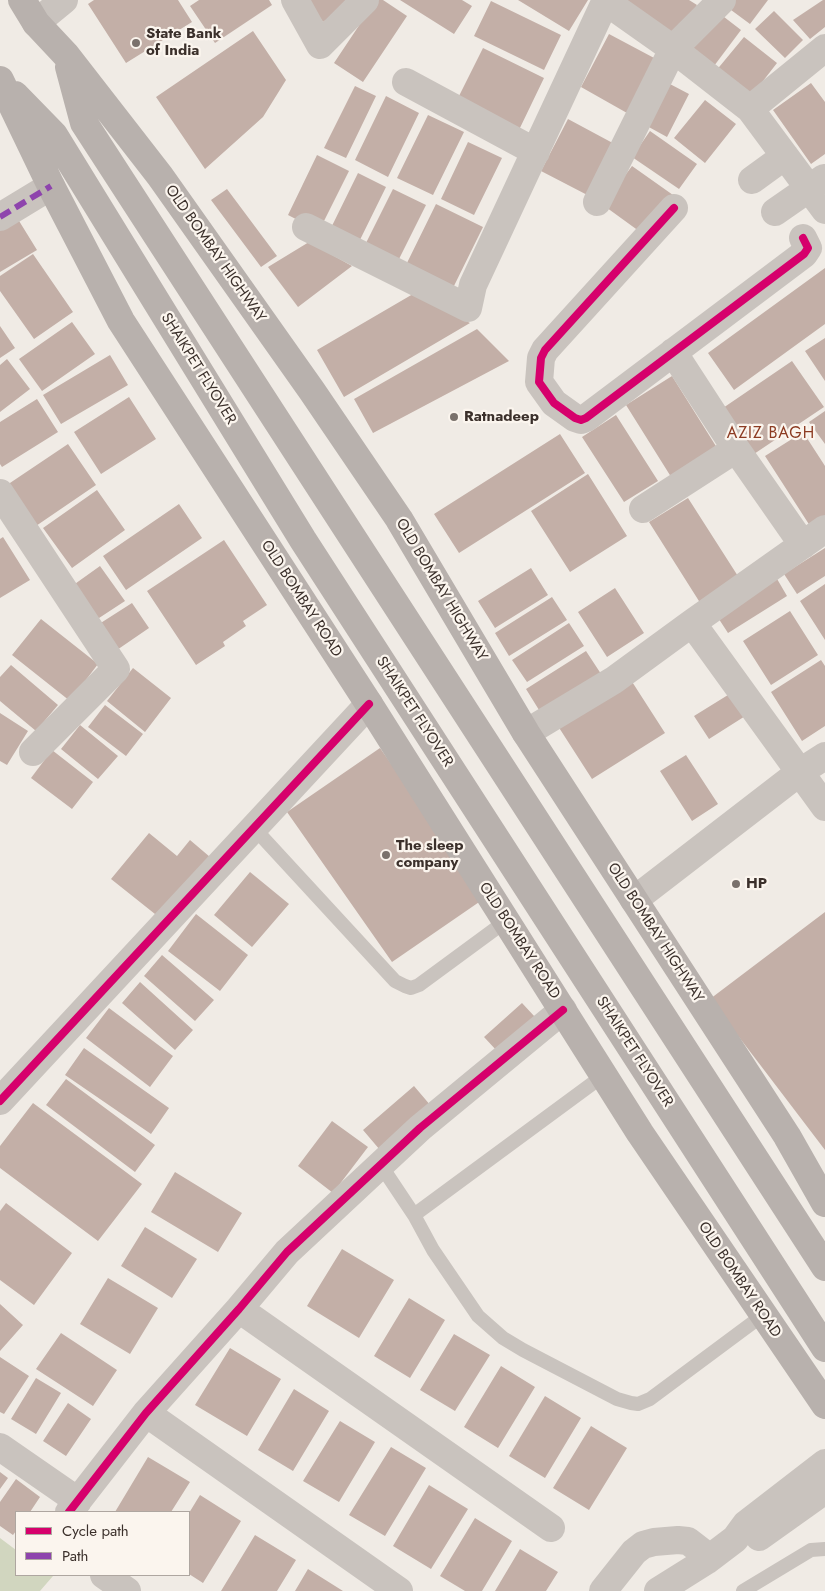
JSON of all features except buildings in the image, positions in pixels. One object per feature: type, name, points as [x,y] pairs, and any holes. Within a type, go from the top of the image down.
[{"type":"main road","name":"OLD BOMBAY HIGHWAY","points":[[22,0],[36,23],[66,55],[160,176],[312,391],[399,519],[526,733],[787,1136],[824,1199]]},
{"type":"main road","points":[[66,55],[84,124],[825,1267]]},
{"type":"main road","points":[[0,80],[51,186]]},
{"type":"main road","name":"SHAIKPET FLYOVER","points":[[0,80],[54,135],[303,540],[825,1348]]},
{"type":"main road","name":"OLD BOMBAY ROAD","points":[[51,186],[121,321],[369,704],[640,1133],[825,1405]]},
{"type":"street","points":[[36,23],[64,0]]},
{"type":"street","points":[[295,0],[320,45],[365,0]]},
{"type":"street","points":[[597,202],[674,49],[722,0]]},
{"type":"street","points":[[306,227],[468,308],[473,285],[605,1],[674,49],[750,109],[785,156],[820,192],[775,212]]},
{"type":"street","points":[[750,109],[825,48]]},
{"type":"street","points":[[406,82],[536,152]]},
{"type":"street","points":[[752,180],[785,156]]},
{"type":"street","points":[[0,217],[51,186]]},
{"type":"street","points":[[674,208],[545,350],[541,358],[539,382],[554,402],[567,413],[581,420],[804,254],[808,248],[799,241],[825,222]]},
{"type":"street","points":[[673,352],[736,450],[802,545]]},
{"type":"street","points":[[643,509],[736,450]]},
{"type":"street","points":[[0,493],[116,669],[33,752]]},
{"type":"street","points":[[526,733],[614,680],[825,529]]},
{"type":"street","points":[[692,623],[825,807]]},
{"type":"street","points":[[0,1101],[369,704]]},
{"type":"street","points":[[634,900],[800,772],[825,756]]},
{"type":"street","points":[[0,1447],[73,1506],[146,1413],[287,1252],[420,1128],[563,1010]]},
{"type":"street","points":[[238,1309],[551,1528]]},
{"type":"street","points":[[146,1413],[399,1591]]},
{"type":"street","points":[[658,1591],[710,1558],[735,1539],[746,1524],[825,1463]]},
{"type":"street","points":[[735,1539],[756,1539],[825,1490]]},
{"type":"street","points":[[603,1591],[634,1552],[654,1542],[678,1540],[688,1542],[710,1558]]},
{"type":"street","points":[[105,1576],[127,1591]]},
{"type":"lane","points":[[254,828],[395,980],[404,986],[411,988],[419,985],[506,921]]},
{"type":"lane","points":[[414,1214],[604,1076]]},
{"type":"lane","points":[[380,1164],[414,1214],[433,1250],[478,1316],[503,1338],[523,1350],[617,1399],[638,1404],[650,1399],[762,1315]]},
{"type":"lane","points":[[743,1591],[811,1550],[825,1549]]},
{"type":"green space","points":[[0,1538],[15,1549],[15,1576],[53,1576],[40,1591],[0,1591]]},
{"type":"marked path","points":[[0,217],[51,186]]},
{"type":"cycle path","points":[[674,208],[545,350],[541,358],[539,382],[554,403],[575,418],[581,420],[586,418],[804,254],[808,248],[803,238]]},
{"type":"cycle path","points":[[0,1101],[369,704]]},
{"type":"cycle path","points":[[70,1511],[146,1413],[287,1252],[420,1128],[563,1010]]},
{"type":"place","name":"State Bank of India","points":[[136,43]]},
{"type":"place","name":"Ratnadeep","points":[[454,417]]},
{"type":"place","name":"The sleep company","points":[[386,855]]},
{"type":"place","name":"HP","points":[[736,884]]},
{"type":"district","name":"AZIZ BAGH","points":[[771,434]]}]
